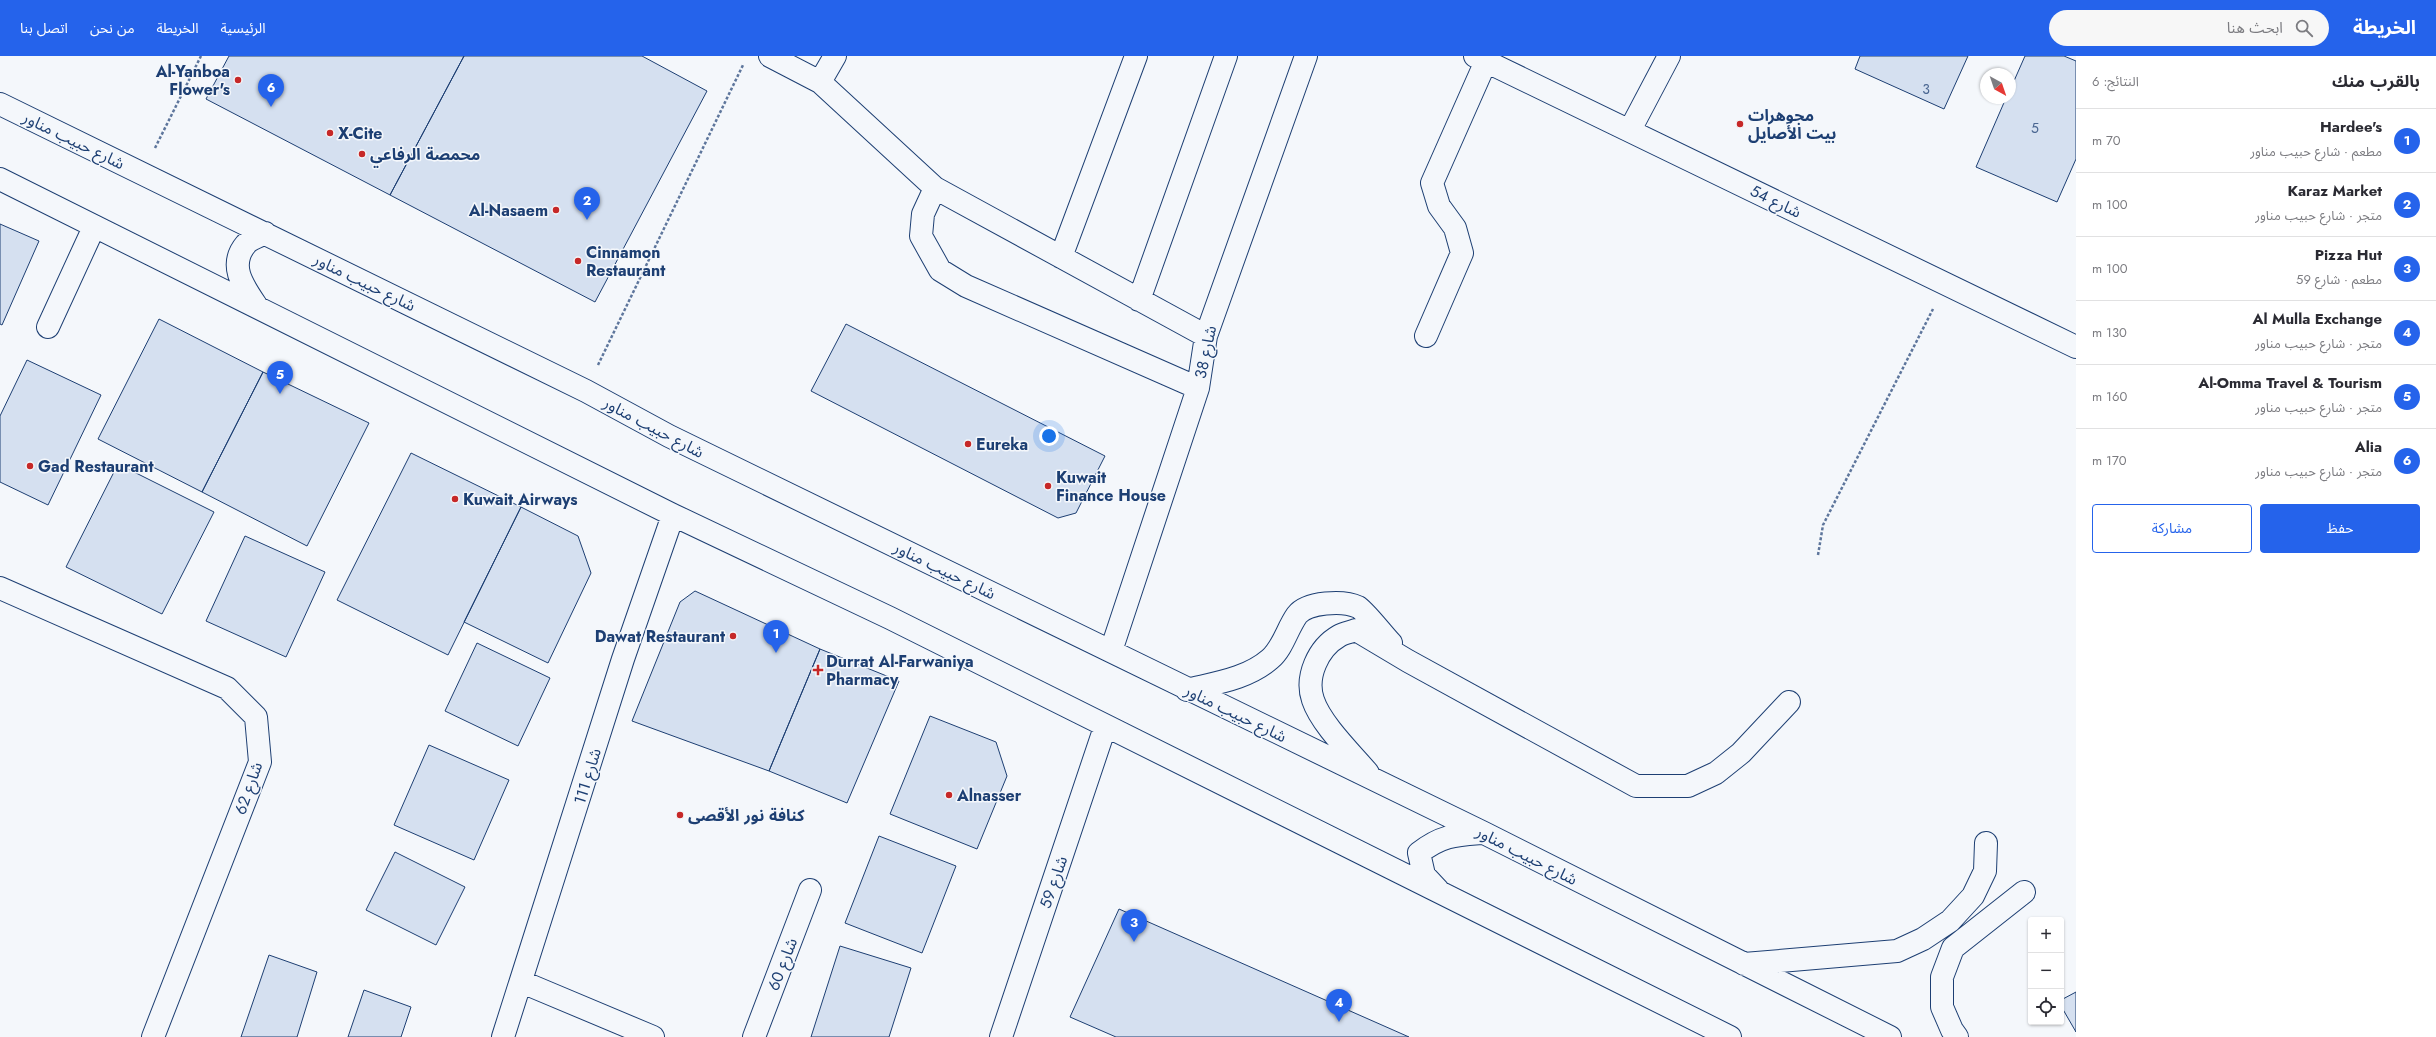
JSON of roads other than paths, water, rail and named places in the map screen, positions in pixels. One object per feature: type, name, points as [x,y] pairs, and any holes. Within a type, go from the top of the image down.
[{"type":"street","points":[[770,56],[820,82],[935,188],[1206,336]]},
{"type":"street","points":[[820,82],[836,56]]},
{"type":"street","points":[[1061,257],[1136,56]]},
{"type":"street","points":[[1139,300],[1226,56]]},
{"type":"street","name":"شارع 38","points":[[1111,651],[1198,388],[1206,336],[1306,56]]},
{"type":"street","points":[[1630,130],[1670,56]]},
{"type":"street","points":[[1426,336],[1462,252],[1455,228],[1439,206],[1432,183],[1480,58]]},
{"type":"street","name":"شارع 54","points":[[1480,58],[2076,347]]},
{"type":"street","name":"شارع حبيب مناور","points":[[0,104],[586,391],[670,436],[1111,651],[1187,690],[1484,833],[1890,1037]]},
{"type":"street","points":[[0,179],[673,515],[890,618],[1105,727],[1273,808],[1730,1037]]},
{"type":"street","points":[[935,188],[923,214],[921,236],[940,270],[966,286],[1198,388]]},
{"type":"street","points":[[48,326],[94,227]]},
{"type":"street","points":[[257,306],[240,283],[237,262],[246,243],[265,233]]},
{"type":"street","name":"شارع 111","points":[[503,1037],[522,982],[623,659],[673,515]]},
{"type":"street","name":"شارع 62","points":[[0,588],[227,688],[256,717],[260,762],[153,1037]]},
{"type":"street","points":[[1187,690],[1244,676],[1270,659],[1286,637],[1297,614],[1316,604],[1336,603],[1358,607],[1408,661]]},
{"type":"street","points":[[1372,779],[1325,720],[1312,699],[1311,674],[1318,656],[1338,636],[1356,630],[1408,661],[1636,786],[1688,786],[1716,773],[1741,753],[1789,702]]},
{"type":"street","name":"شارع 59","points":[[1002,1037],[1105,727]]},
{"type":"street","points":[[1442,894],[1424,875],[1419,853],[1431,844],[1450,835],[1484,833]]},
{"type":"street","points":[[1744,964],[1897,951],[1923,939],[1950,921],[1973,896],[1985,871],[1986,843]]},
{"type":"street","name":"شارع 60","points":[[754,1037],[810,890]]},
{"type":"street","points":[[1958,1037],[1952,1030],[1942,1007],[1942,977],[1953,948],[2024,892]]},
{"type":"street","points":[[522,982],[653,1037]]},
{"type":"place","name":"Al-Yanboa Flower's","points":[[238,80]]},
{"type":"place","name":"Alia","points":[[271,107]]},
{"type":"place","name":"مجوهرات بيت الأصايل","points":[[1740,124]]},
{"type":"place","name":"X-Cite","points":[[330,133]]},
{"type":"place","name":"محمصة الرفاعي","points":[[362,154]]},
{"type":"place","name":"Al-Nasaem","points":[[556,210]]},
{"type":"place","name":"Karaz Market","points":[[587,220]]},
{"type":"place","name":"Cinnamon Restaurant","points":[[578,261]]},
{"type":"place","name":"Al-Omma Travel & Tourism","points":[[280,394]]},
{"type":"place","name":"Eureka","points":[[968,444]]},
{"type":"place","name":"Gad Restaurant","points":[[30,466]]},
{"type":"place","name":"Kuwait Finance House","points":[[1048,486]]},
{"type":"place","name":"Kuwait Airways","points":[[455,499]]},
{"type":"place","name":"Dawat Restaurant","points":[[733,636]]},
{"type":"place","name":"Hardee's","points":[[776,653]]},
{"type":"place","name":"Durrat Al-Farwaniya Pharmacy","points":[[818,670]]},
{"type":"place","name":"Alnasser","points":[[949,795]]},
{"type":"place","name":"كنافة نور الأقصى","points":[[680,815]]},
{"type":"place","name":"Pizza Hut","points":[[1134,942]]},
{"type":"place","name":"Al Mulla Exchange","points":[[1339,1022]]}]
